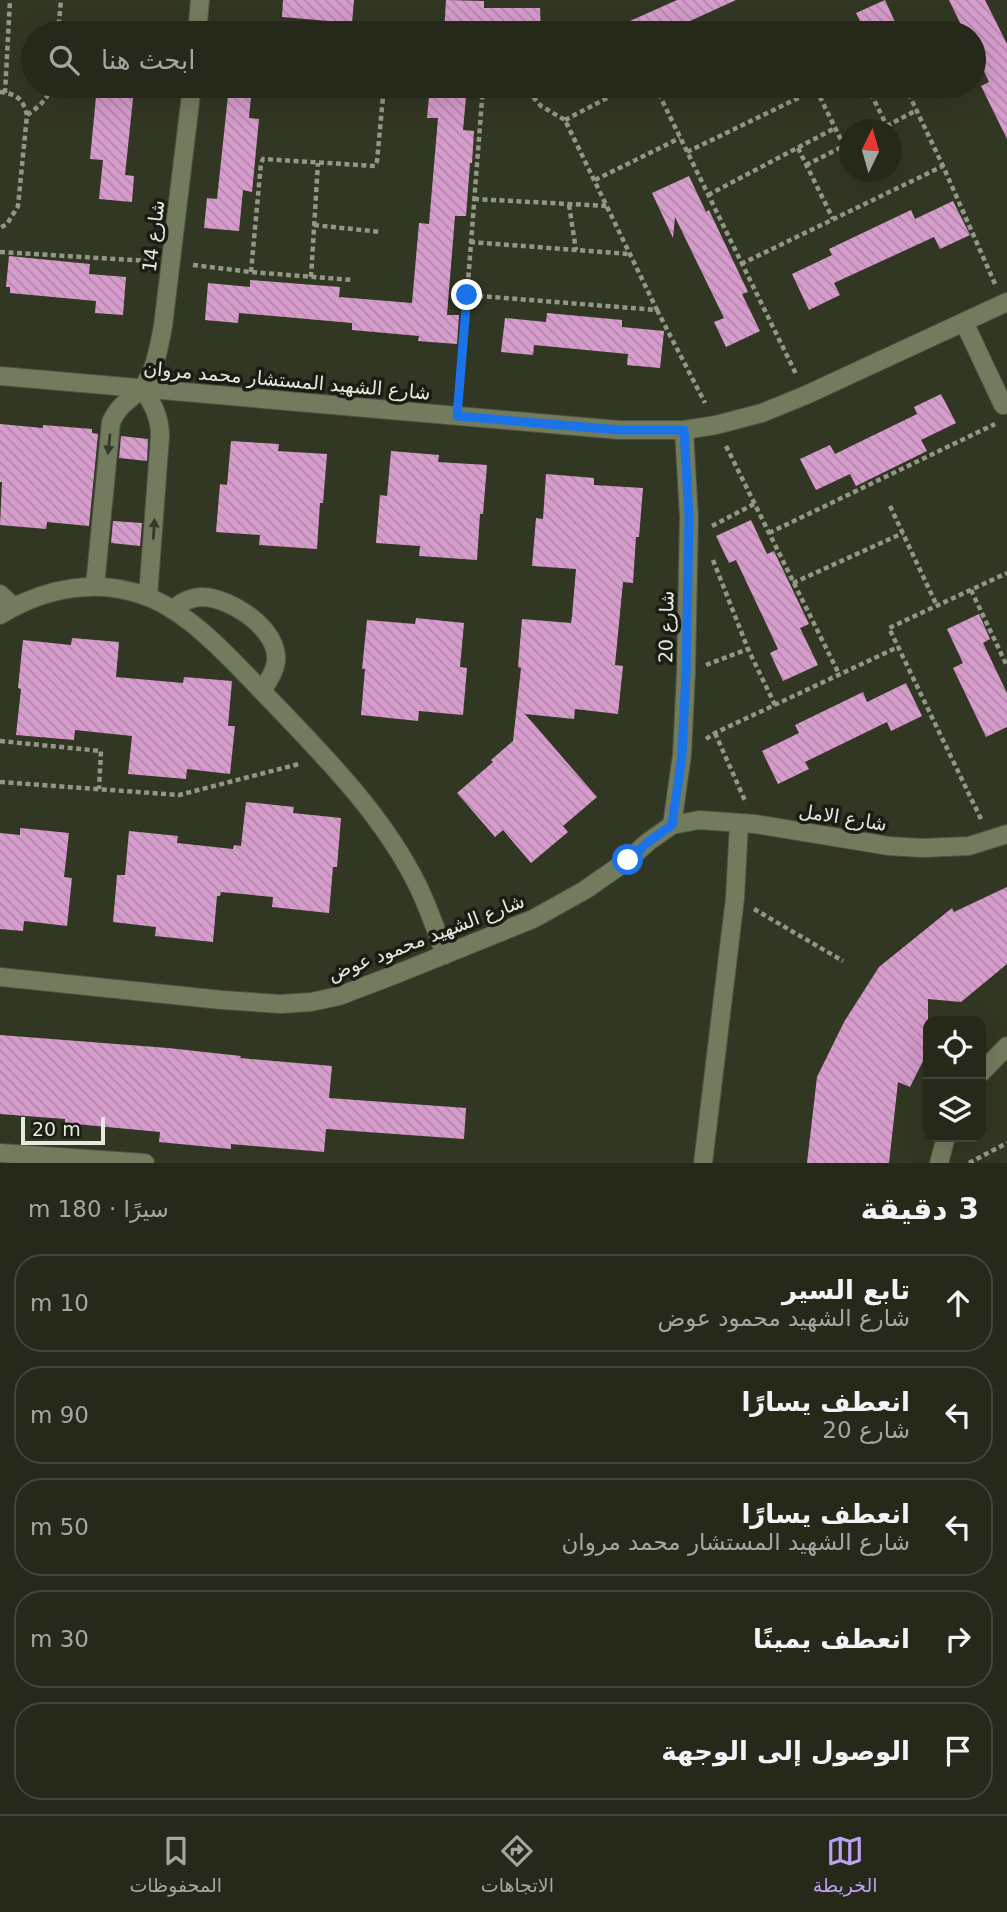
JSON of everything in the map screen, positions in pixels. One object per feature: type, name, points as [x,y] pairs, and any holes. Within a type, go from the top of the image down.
[{"type":"street","points":[[198,21],[200,0]]},
{"type":"street","name":"شارع 14","points":[[142,388],[158,349],[172,263],[191,98]]},
{"type":"street","name":"شارع الشهيد المستشار محمد مروان","points":[[0,376],[619,430],[684,430],[762,413],[806,396],[1006,303]]},
{"type":"street","points":[[964,322],[1005,411]]},
{"type":"street","points":[[95,586],[111,422],[118,409],[142,388],[160,424],[148,597]]},
{"type":"street","name":"شارع 20","points":[[672,825],[682,755],[686,672],[689,517],[684,430]]},
{"type":"street","points":[[0,594],[7,611],[35,597],[58,590],[95,586],[148,597],[173,610],[216,645],[262,690],[325,757],[376,820],[417,884],[433,919],[445,956]]},
{"type":"street","points":[[173,610],[186,600],[209,598],[235,607],[259,623],[270,637],[276,653],[274,670],[262,690]]},
{"type":"street","name":"شارع الامل","points":[[672,825],[699,820],[747,823],[889,846],[912,847],[969,846],[999,836]]},
{"type":"street","points":[[704,1163],[735,898],[747,823]]},
{"type":"street","name":"شارع الشهيد محمود عوض","points":[[0,977],[281,1004],[311,1002],[339,996],[533,919],[584,890],[672,825]]},
{"type":"street","points":[[986,1068],[1007,1046]]},
{"type":"street","points":[[939,1163],[945,1142]]},
{"type":"street","points":[[0,1153],[145,1163]]},
{"type":"path","points":[[0,228],[7,224],[18,206],[27,115],[24,104],[16,96],[3,93],[10,0]]},
{"type":"path","points":[[59,21],[61,0]]},
{"type":"path","points":[[27,115],[46,98]]},
{"type":"path","points":[[251,272],[263,159],[375,166],[383,98]]},
{"type":"path","points":[[457,416],[482,98]]},
{"type":"path","points":[[534,98],[541,106],[565,120],[839,674]]},
{"type":"path","points":[[565,120],[607,98]]},
{"type":"path","points":[[661,98],[806,396]]},
{"type":"path","points":[[687,152],[798,98]]},
{"type":"path","points":[[820,98],[839,134]]},
{"type":"path","points":[[873,98],[884,119]]},
{"type":"path","points":[[911,98],[1006,303]]},
{"type":"path","points":[[900,119],[917,110]]},
{"type":"path","points":[[708,195],[835,128]]},
{"type":"path","points":[[595,180],[680,138]]},
{"type":"path","points":[[798,148],[833,219]]},
{"type":"path","points":[[806,165],[839,149]]},
{"type":"path","points":[[311,277],[318,163]]},
{"type":"path","points":[[741,264],[943,166]]},
{"type":"path","points":[[474,199],[608,206]]},
{"type":"path","points":[[569,205],[576,250]]},
{"type":"path","points":[[314,225],[381,232]]},
{"type":"path","points":[[470,242],[629,254]]},
{"type":"path","points":[[0,252],[172,263],[352,281]]},
{"type":"path","points":[[467,295],[657,310]]},
{"type":"path","points":[[769,533],[1005,411]]},
{"type":"path","points":[[689,517],[701,531],[754,504]]},
{"type":"path","points":[[890,506],[937,606]]},
{"type":"path","points":[[793,583],[902,533]]},
{"type":"path","points":[[710,555],[748,649],[775,705]]},
{"type":"path","points":[[999,836],[889,628],[1007,573]]},
{"type":"path","points":[[971,590],[1007,666]]},
{"type":"path","points":[[682,755],[715,733],[898,647]]},
{"type":"path","points":[[686,672],[748,649]]},
{"type":"path","points":[[715,733],[747,823]]},
{"type":"path","points":[[0,741],[101,751],[99,789]]},
{"type":"path","points":[[0,782],[179,795],[325,757]]},
{"type":"path","points":[[735,898],[843,961]]},
{"type":"path","points":[[969,1163],[1007,1143]]},
{"type":"building","points":[[283,0],[354,0],[352,21],[282,17]]},
{"type":"building","points":[[446,0],[484,1],[484,8],[540,8],[541,21],[445,21]]},
{"type":"building","points":[[677,0],[736,0],[690,21],[630,21]]},
{"type":"building","points":[[885,0],[895,21],[860,21],[856,13]]},
{"type":"building","points":[[949,0],[985,0],[1007,44],[1007,139],[986,96],[986,84],[989,82],[986,76],[986,21],[959,21]]},
{"type":"building","points":[[96,98],[133,98],[125,175],[134,176],[132,202],[99,199],[103,160],[90,159]]},
{"type":"building","points":[[228,98],[251,98],[249,118],[259,119],[252,192],[243,190],[239,231],[204,228],[207,198],[217,199]]},
{"type":"building","points":[[429,98],[466,98],[463,130],[474,131],[466,216],[455,216],[447,315],[459,315],[457,344],[418,341],[419,336],[352,330],[352,323],[239,313],[238,323],[205,320],[208,283],[250,287],[250,280],[340,287],[339,297],[412,303],[419,223],[429,224],[438,118],[427,118]]},
{"type":"building","points":[[689,176],[706,212],[709,210],[748,292],[742,294],[760,331],[726,347],[714,322],[724,318],[675,217],[673,238],[652,193]]},
{"type":"building","points":[[953,201],[970,235],[940,249],[934,237],[834,283],[840,295],[809,310],[792,274],[832,255],[829,249],[911,210],[915,219]]},
{"type":"building","points":[[9,256],[90,264],[89,274],[126,277],[123,315],[95,313],[96,301],[10,293],[10,287],[6,287]]},
{"type":"building","points":[[547,313],[622,320],[622,327],[664,331],[660,368],[627,365],[628,354],[534,345],[533,355],[501,352],[505,318],[546,322]]},
{"type":"building","points":[[941,394],[956,423],[921,440],[927,451],[856,486],[850,474],[816,490],[800,459],[830,445],[835,454],[917,414],[914,407]]},
{"type":"building","points":[[0,424],[92,429],[92,433],[98,434],[89,526],[47,522],[46,529],[0,525]]},
{"type":"building","points":[[121,436],[148,439],[147,461],[119,458]]},
{"type":"building","points":[[231,441],[279,444],[278,451],[327,454],[317,549],[259,545],[260,535],[216,532],[220,484],[227,485]]},
{"type":"building","points":[[391,451],[439,455],[438,462],[487,465],[477,560],[419,556],[420,546],[376,543],[380,495],[387,496]]},
{"type":"building","points":[[546,474],[594,478],[594,485],[643,488],[633,583],[623,582],[615,665],[623,666],[618,714],[575,709],[574,719],[525,714],[597,797],[563,826],[568,832],[531,863],[503,830],[495,837],[457,793],[513,741],[521,668],[518,667],[522,619],[571,623],[576,569],[532,566],[536,518],[543,519]]},
{"type":"building","points":[[751,520],[767,554],[774,551],[809,624],[800,628],[818,665],[783,681],[770,653],[778,649],[736,560],[729,563],[716,536]]},
{"type":"building","points":[[113,521],[142,523],[140,546],[111,543]]},
{"type":"building","points":[[979,614],[990,639],[983,643],[1007,693],[1007,727],[986,737],[953,668],[963,663],[947,629]]},
{"type":"building","points":[[416,618],[464,623],[460,667],[467,668],[463,715],[419,711],[418,721],[361,715],[367,620],[415,624]]},
{"type":"building","points":[[72,638],[119,642],[116,677],[183,683],[184,677],[232,681],[228,726],[235,726],[230,774],[187,769],[186,779],[128,774],[132,736],[75,730],[74,740],[16,735],[23,640],[71,645]]},
{"type":"building","points":[[906,683],[922,716],[891,731],[887,722],[805,762],[809,769],[778,784],[762,751],[799,733],[795,725],[863,692],[867,702]]},
{"type":"building","points":[[246,802],[294,807],[293,813],[341,818],[337,867],[333,867],[329,913],[272,907],[273,897],[221,892],[220,896],[217,896],[213,942],[155,936],[156,927],[113,922],[117,875],[125,875],[129,831],[178,836],[177,843],[233,849],[234,845],[241,846]]},
{"type":"building","points":[[20,828],[69,833],[64,877],[72,878],[67,926],[24,921],[23,931],[0,929],[0,833],[20,835]]},
{"type":"building","points":[[1007,887],[1007,964],[961,1002],[928,999],[928,1016],[923,1016],[923,1061],[910,1087],[898,1082],[889,1163],[807,1163],[817,1077],[844,1022],[879,967],[952,908],[954,912]]},
{"type":"building","points":[[0,1035],[168,1048],[332,1066],[329,1098],[466,1108],[464,1139],[326,1129],[324,1152],[231,1144],[231,1149],[159,1142],[160,1132],[65,1123],[65,1119],[0,1114]]},
{"type":"route","points":[[467,295],[457,416],[619,430],[684,430],[689,517],[682,755],[672,825],[628,860]]}]
